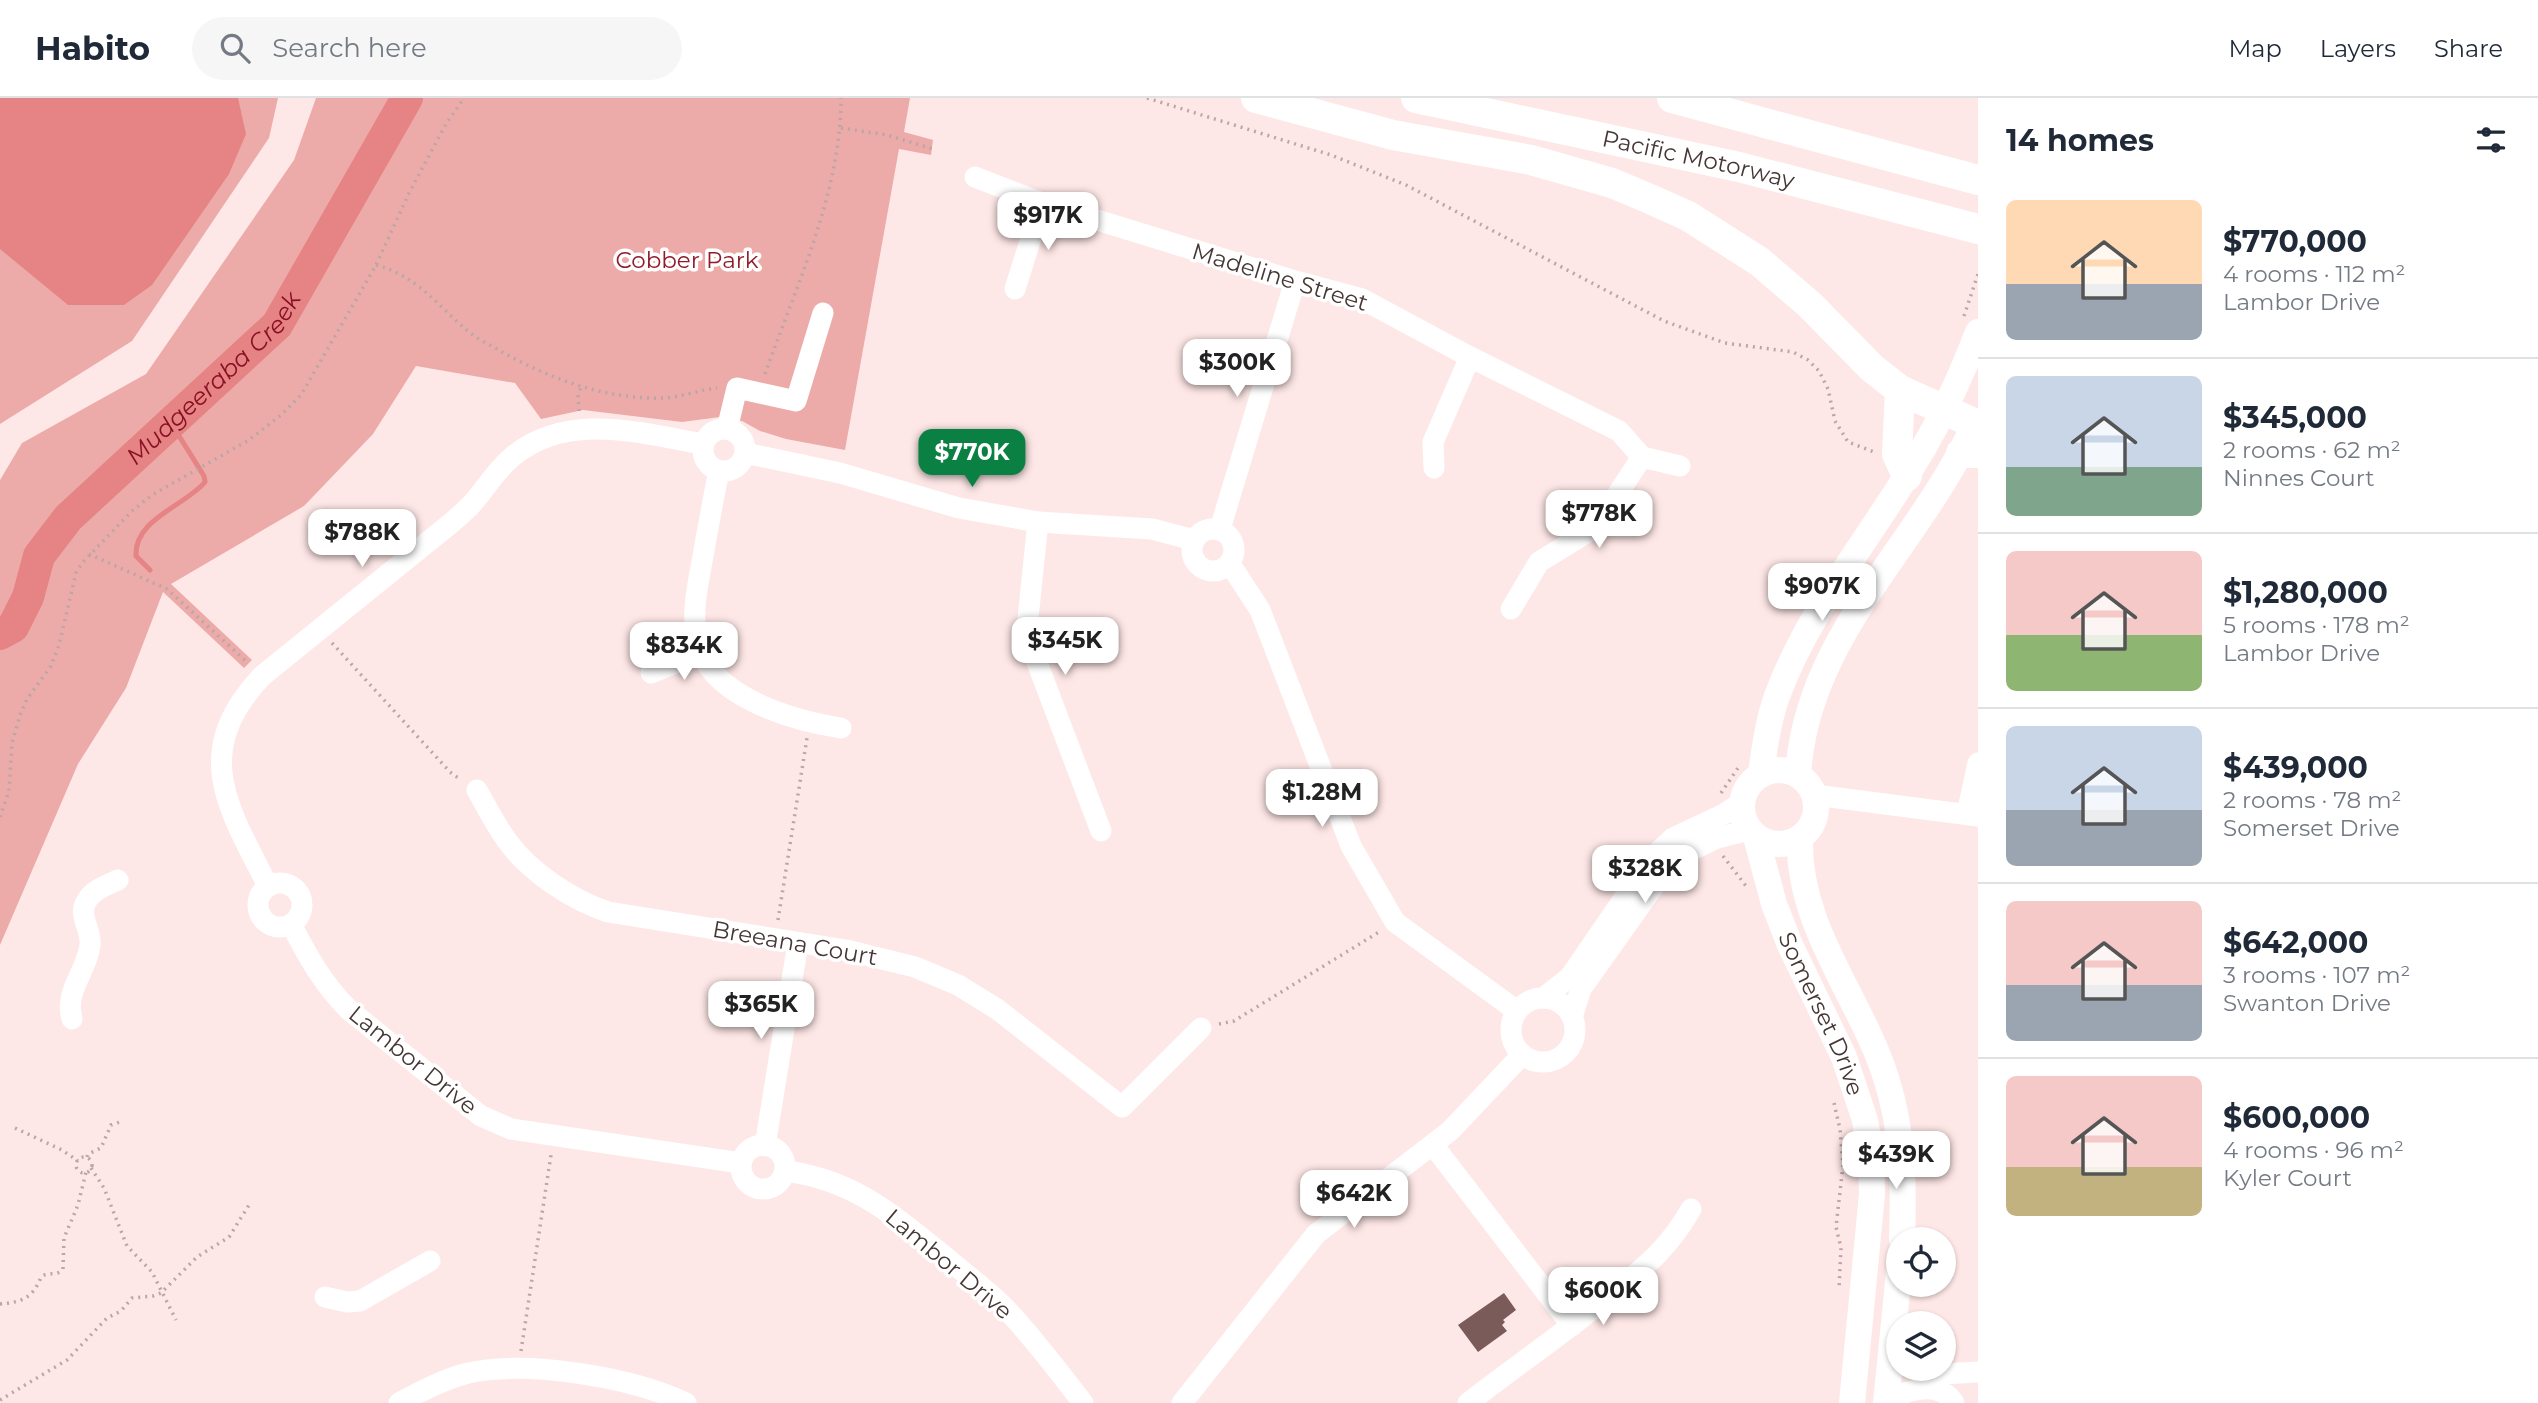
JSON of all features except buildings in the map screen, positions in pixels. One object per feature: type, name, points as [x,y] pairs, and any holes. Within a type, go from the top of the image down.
[{"type":"highway","points":[[1256,98],[1393,135],[1531,160],[1612,183],[1663,205],[1728,239],[1760,262],[1810,305],[1872,368],[1900,390],[1944,410],[1974,434]]},
{"type":"highway","name":"Pacific Motorway","points":[[1416,98],[1739,167],[1978,229]]},
{"type":"highway","points":[[1672,98],[1978,180]]},
{"type":"highway","points":[[1900,390],[1902,465]]},
{"type":"main road","points":[[1761,775],[1776,699],[1797,648],[1902,465],[1944,410],[1978,332]]},
{"type":"main road","points":[[1752,833],[1767,843],[1780,845],[1800,838],[1810,829],[1817,811],[1806,785],[1800,744],[1818,681],[1828,660],[1974,434]]},
{"type":"main road","points":[[1742,802],[1746,790],[1761,775],[1779,770],[1806,785]]},
{"type":"main road","name":"Somerset Drive","points":[[1742,802],[1743,817],[1752,833],[1774,904],[1790,945],[1844,1058],[1865,1120],[1871,1156],[1872,1194],[1852,1403]]},
{"type":"main road","name":"Somerset Drive","points":[[1800,838],[1799,860],[1804,891],[1819,932],[1871,1040],[1887,1080],[1902,1161],[1902,1227]]},
{"type":"main road","points":[[1886,1402],[1890,1381]]},
{"type":"street","name":"Madeline Street","points":[[975,177],[1042,203],[1362,299],[1470,357],[1619,431],[1642,457]]},
{"type":"street","points":[[1015,289],[1042,203]]},
{"type":"street","points":[[1220,529],[1295,281]]},
{"type":"street","points":[[727,429],[737,388],[796,401],[823,313]]},
{"type":"street","points":[[1434,468],[1433,442],[1470,357]]},
{"type":"street","points":[[268,886],[228,804],[221,761],[224,739],[232,716],[245,694],[262,676],[450,524],[471,505],[499,469],[533,443],[582,429],[622,430],[703,444]]},
{"type":"street","points":[[727,429],[734,431],[743,440],[745,453],[739,466],[726,472],[719,471],[705,461],[703,444],[712,432],[727,429]]},
{"type":"street","points":[[745,453],[840,473],[959,508],[1038,522],[1152,529],[1194,540]]},
{"type":"street","points":[[1511,609],[1539,562],[1596,527],[1642,457],[1680,466]]},
{"type":"street","points":[[719,471],[695,600],[695,631],[700,653],[705,663],[745,698],[816,724],[841,728]]},
{"type":"street","points":[[1038,522],[1028,618],[1033,652],[1101,831]]},
{"type":"street","points":[[1220,529],[1227,533],[1235,548],[1230,564],[1218,571],[1204,569],[1192,554],[1194,540],[1205,530],[1220,529]]},
{"type":"street","points":[[1230,564],[1260,611],[1351,846],[1395,922],[1517,1011]]},
{"type":"street","points":[[651,673],[700,653]]},
{"type":"street","points":[[1806,785],[1973,815],[1978,763]]},
{"type":"street","name":"Breeana Court","points":[[477,790],[509,844],[522,858],[576,900],[608,912],[893,961],[957,985],[998,1009],[1122,1107],[1201,1028]]},
{"type":"street","points":[[1543,998],[1560,1003],[1572,1017],[1575,1028],[1574,1038],[1562,1056],[1542,1062],[1522,1055],[1514,1045],[1512,1022],[1517,1011],[1528,1002],[1543,998],[1570,977],[1659,850],[1673,838],[1724,814],[1742,802]]},
{"type":"street","points":[[1572,1017],[1581,989],[1667,868],[1690,850],[1717,838],[1752,833]]},
{"type":"street","points":[[72,1019],[70,996],[90,944],[84,909],[94,892],[118,880]]},
{"type":"street","points":[[287,884],[299,894],[301,913],[291,924],[272,926],[262,918],[258,901],[268,886],[287,884]]},
{"type":"street","name":"Lambor Drive","points":[[291,924],[319,976],[333,994],[349,1010],[481,1116],[511,1129],[741,1163]]},
{"type":"street","points":[[765,1146],[798,943]]},
{"type":"street","points":[[1182,1403],[1316,1234],[1433,1145],[1476,1105],[1522,1055]]},
{"type":"street","points":[[1433,1145],[1572,1326]]},
{"type":"street","points":[[765,1146],[779,1153],[783,1158],[785,1171],[772,1187],[759,1188],[747,1182],[741,1170],[741,1163],[749,1151],[765,1146]]},
{"type":"street","name":"Lambor Drive","points":[[785,1171],[815,1176],[849,1188],[905,1225],[1008,1311],[1083,1403]]},
{"type":"street","points":[[1468,1403],[1572,1326],[1655,1258],[1678,1233],[1691,1209]]},
{"type":"street","points":[[325,1297],[346,1302],[360,1301],[430,1261]]},
{"type":"street","points":[[399,1403],[434,1385],[467,1373],[519,1369],[612,1381],[661,1393],[686,1403]]},
{"type":"street","points":[[1956,1373],[1978,1372]]},
{"type":"street","points":[[1886,1402],[1912,1390],[1932,1389],[1950,1397],[1954,1403]]},
{"type":"path","points":[[0,817],[9,791],[12,743],[20,715],[27,699],[51,666],[60,645],[76,573],[89,554],[152,495],[249,440],[301,395],[376,265],[409,192],[446,124],[464,98]]},
{"type":"path","points":[[758,393],[819,223],[841,128],[841,98]]},
{"type":"path","points":[[1147,98],[1331,155],[1395,180],[1664,321],[1725,342],[1793,352],[1808,360],[1819,371],[1828,389],[1835,421],[1848,442],[1902,465]]},
{"type":"path","points":[[841,128],[887,135],[933,149]]},
{"type":"path","points":[[376,265],[395,270],[415,282],[475,337],[530,366],[581,386],[640,398],[668,398],[715,388],[737,388]]},
{"type":"path","points":[[1975,284],[1978,274]]},
{"type":"path","points":[[581,386],[578,403],[582,429]]},
{"type":"path","points":[[89,554],[167,589],[262,676]]},
{"type":"path","points":[[320,630],[450,772],[477,790]]},
{"type":"path","points":[[775,940],[806,739],[816,724]]},
{"type":"path","points":[[1201,1028],[1234,1021],[1395,922]]},
{"type":"path","points":[[78,1161],[101,1148],[111,1125],[123,1121]]},
{"type":"path","points":[[15,1128],[62,1150],[78,1161]]},
{"type":"path","points":[[519,1369],[555,1135]]},
{"type":"path","points":[[87,1157],[104,1188],[127,1246],[152,1272],[176,1320]]},
{"type":"path","points":[[78,1161],[77,1168],[86,1172]]},
{"type":"path","points":[[0,1304],[20,1301],[33,1293],[43,1275],[58,1274],[64,1269],[64,1238],[78,1205],[86,1172],[91,1168]]},
{"type":"path","points":[[0,1400],[67,1360],[107,1318],[121,1311],[132,1298],[162,1293],[197,1257],[229,1237],[249,1205]]},
{"type":"green space","points":[[0,98],[278,98],[269,138],[132,341],[0,424]]},
{"type":"green space","name":"Cobber Park","points":[[316,98],[910,98],[904,132],[933,140],[931,155],[899,149],[845,450],[786,439],[760,431],[742,421],[720,417],[682,422],[583,410],[541,419],[515,383],[416,366],[373,434],[304,506],[171,584],[252,660],[244,668],[163,592],[126,688],[78,764],[0,945],[0,480],[22,443],[146,374],[294,160]]},
{"type":"shaded area","points":[[0,98],[238,98],[246,134],[229,174],[152,285],[124,305],[68,305],[0,249]]},
{"type":"waterway","name":"Mudgeeraba Creek","points":[[0,634],[13,627],[28,597],[39,556],[68,518],[277,325],[407,98]]},
{"type":"waterway","points":[[150,570],[136,556],[143,532],[205,482],[204,476],[171,423]]}]
